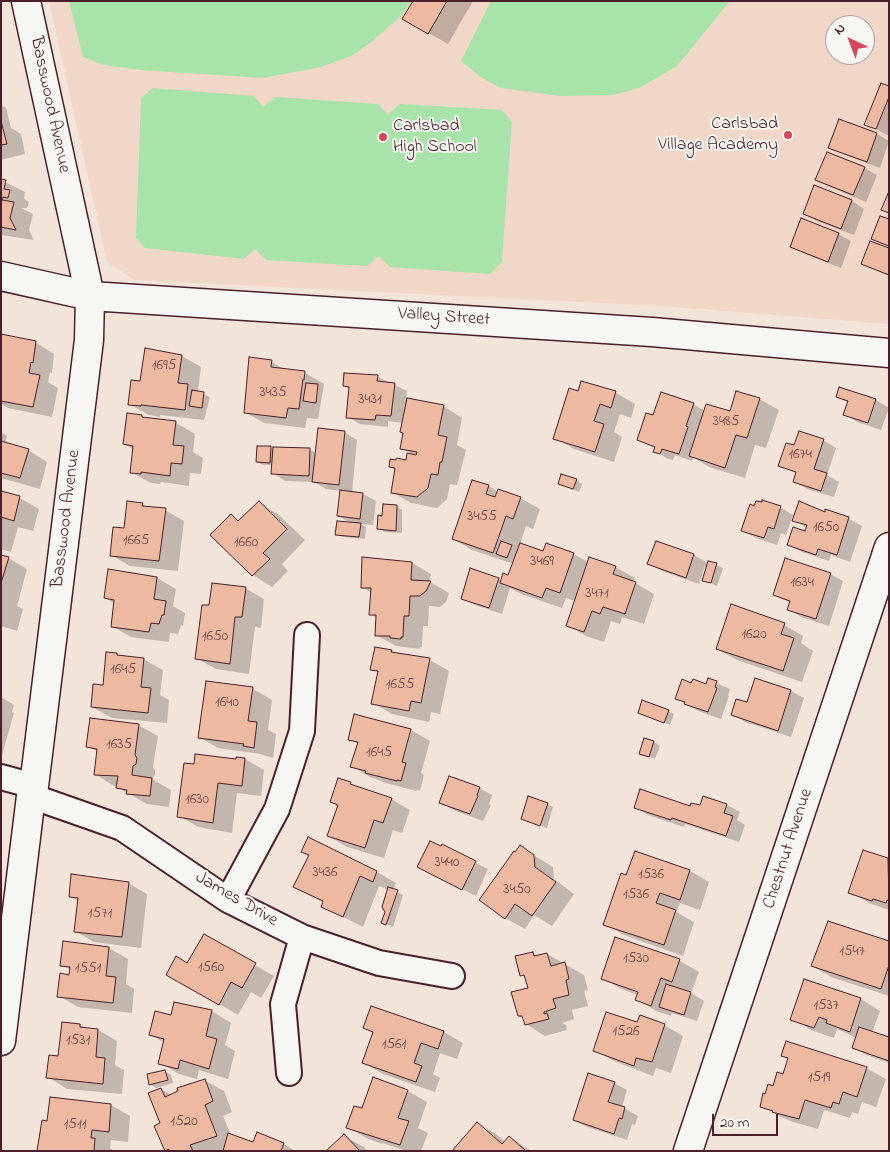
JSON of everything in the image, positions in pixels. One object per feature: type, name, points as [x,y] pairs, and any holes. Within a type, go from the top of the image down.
[{"type":"street","name":"Basswood Avenue","points":[[1,1041],[89,340],[90,296],[26,1]]},
{"type":"street","name":"Valley Street","points":[[1,276],[90,296],[652,332],[889,353]]},
{"type":"street","name":"Chestnut Avenue","points":[[688,1151],[889,547]]},
{"type":"street","points":[[228,900],[276,809],[302,731],[307,636]]},
{"type":"street","name":"James Drive","points":[[1,777],[122,828],[228,900],[302,937],[379,963],[452,976]]},
{"type":"street","points":[[289,1073],[283,1004],[302,937]]},
{"type":"shaded area","name":"Carlsbad High School","points":[[49,1],[889,1],[889,324],[662,306],[134,280],[107,262]]},
{"type":"green space","points":[[69,1],[411,1],[401,16],[373,41],[351,56],[321,67],[262,78],[140,70],[104,65],[83,57]]},
{"type":"green space","points":[[491,1],[730,1],[677,66],[639,88],[613,95],[561,96],[501,88],[482,78],[461,61]]},
{"type":"green space","points":[[153,88],[254,96],[263,107],[276,97],[378,104],[388,115],[400,104],[502,110],[512,122],[502,262],[490,274],[390,267],[379,256],[367,266],[266,260],[255,249],[244,259],[145,248],[136,238],[141,98]]},
{"type":"building","points":[[413,1],[447,1],[428,34],[402,19]]},
{"type":"building","points":[[881,83],[889,86],[889,97],[876,129],[864,125]]},
{"type":"building","points":[[839,119],[877,133],[867,162],[828,148]]},
{"type":"building","points":[[1,121],[7,144],[1,145]]},
{"type":"building","points":[[827,152],[865,167],[853,195],[815,180]]},
{"type":"building","points":[[1,179],[6,180],[4,189],[10,190],[8,198],[3,197],[2,200],[14,202],[10,218],[16,230],[1,227]]},
{"type":"building","points":[[814,185],[852,200],[841,229],[803,214]]},
{"type":"building","points":[[889,191],[889,213],[881,210]]},
{"type":"building","points":[[880,216],[889,219],[889,246],[871,239]]},
{"type":"building","points":[[801,218],[839,233],[828,262],[790,247]]},
{"type":"building","points":[[870,241],[889,248],[889,275],[861,264]]},
{"type":"building","points":[[1,334],[36,341],[33,363],[31,362],[29,373],[40,375],[33,407],[1,401]]},
{"type":"building","points":[[145,348],[182,355],[178,383],[188,384],[185,410],[128,405],[131,380],[140,381]]},
{"type":"building","points":[[249,357],[272,360],[271,367],[305,371],[299,409],[288,408],[286,418],[244,413]]},
{"type":"building","points":[[344,373],[378,375],[377,381],[395,383],[391,416],[376,415],[375,420],[346,418],[349,387],[343,386]]},
{"type":"building","points":[[581,381],[616,391],[611,408],[600,404],[594,421],[604,424],[595,452],[553,439],[569,388],[578,391]]},
{"type":"building","points":[[306,383],[318,384],[316,403],[303,401]]},
{"type":"building","points":[[839,387],[876,399],[868,423],[843,415],[848,401],[836,397]]},
{"type":"building","points":[[192,390],[204,392],[202,408],[189,406]]},
{"type":"building","points":[[736,391],[760,398],[747,438],[736,435],[725,468],[689,456],[706,404],[730,411]]},
{"type":"building","points":[[661,392],[694,403],[679,454],[662,449],[660,454],[653,452],[655,447],[637,440],[646,413],[653,415]]},
{"type":"building","points":[[407,398],[444,405],[438,435],[447,437],[442,462],[440,462],[438,475],[431,474],[428,488],[417,497],[391,493],[395,468],[389,467],[390,459],[406,460],[407,453],[416,455],[417,452],[400,449],[403,433],[400,432]]},
{"type":"building","points":[[127,413],[142,415],[142,417],[176,421],[173,445],[184,446],[182,464],[171,463],[170,476],[141,472],[141,474],[130,473],[133,446],[123,444]]},
{"type":"building","points":[[318,428],[345,431],[339,485],[312,482]]},
{"type":"building","points":[[799,431],[824,439],[814,469],[827,473],[821,491],[793,482],[796,472],[778,466],[786,443],[794,445]]},
{"type":"building","points":[[1,441],[29,449],[20,478],[1,473]]},
{"type":"building","points":[[257,446],[271,446],[270,463],[256,462]]},
{"type":"building","points":[[273,447],[310,448],[309,476],[271,474]]},
{"type":"building","points":[[561,474],[577,479],[573,489],[558,484]]},
{"type":"building","points":[[472,480],[489,485],[486,494],[495,497],[498,489],[521,497],[513,519],[506,516],[493,553],[452,539]]},
{"type":"building","points":[[340,490],[363,493],[360,519],[337,516]]},
{"type":"building","points":[[1,491],[20,496],[14,521],[1,517]]},
{"type":"building","points":[[762,500],[781,506],[774,529],[768,527],[764,538],[741,531],[750,504],[754,506],[756,501],[762,502]]},
{"type":"building","points":[[127,501],[143,503],[142,506],[166,508],[159,561],[110,556],[113,527],[124,528]]},
{"type":"building","points":[[259,501],[287,529],[263,553],[270,559],[252,576],[210,535],[231,514],[238,521]]},
{"type":"building","points":[[799,501],[825,512],[825,509],[849,517],[837,555],[818,549],[816,555],[787,545],[793,527],[805,531],[807,525],[792,521]]},
{"type":"building","points":[[383,504],[397,505],[396,531],[377,529],[378,515],[382,516]]},
{"type":"building","points":[[337,521],[361,523],[359,537],[335,535]]},
{"type":"building","points":[[501,541],[512,545],[507,558],[496,554]]},
{"type":"building","points":[[656,541],[694,554],[686,578],[647,564]]},
{"type":"building","points":[[520,543],[543,551],[546,543],[574,553],[560,593],[546,588],[542,598],[500,583],[503,573],[508,575]]},
{"type":"building","points":[[1,555],[9,557],[1,583]]},
{"type":"building","points":[[362,557],[412,562],[411,580],[431,581],[426,591],[420,596],[410,596],[409,616],[404,616],[403,637],[401,639],[390,638],[390,636],[375,636],[376,615],[369,615],[371,588],[361,588]]},
{"type":"building","points":[[589,557],[616,566],[613,574],[636,582],[625,614],[603,607],[600,614],[592,611],[584,632],[566,626]]},
{"type":"building","points":[[785,558],[831,573],[816,619],[787,610],[790,601],[773,595]]},
{"type":"building","points":[[708,561],[717,563],[711,583],[702,581]]},
{"type":"building","points":[[470,568],[499,578],[489,608],[461,599]]},
{"type":"building","points":[[108,569],[157,577],[154,599],[166,601],[164,615],[162,615],[159,624],[151,623],[149,632],[111,627],[114,600],[104,598]]},
{"type":"building","points":[[212,583],[246,587],[242,617],[235,617],[230,664],[195,659],[202,605],[209,605]]},
{"type":"building","points":[[731,604],[785,623],[781,634],[794,638],[783,671],[716,649]]},
{"type":"building","points":[[375,647],[392,650],[391,652],[430,658],[421,703],[411,701],[409,711],[371,704],[378,671],[370,670]]},
{"type":"building","points":[[106,652],[144,658],[141,687],[151,688],[148,713],[91,707],[93,684],[103,685]]},
{"type":"building","points":[[708,678],[717,681],[715,687],[717,688],[708,712],[675,699],[682,679],[691,683],[693,679],[706,684]]},
{"type":"building","points":[[755,678],[791,690],[778,731],[731,715],[736,699],[747,702]]},
{"type":"building","points":[[206,681],[253,687],[248,721],[257,722],[254,748],[243,746],[244,744],[198,738]]},
{"type":"building","points":[[642,700],[669,710],[664,723],[638,713]]},
{"type":"building","points":[[354,714],[411,729],[402,762],[406,763],[401,781],[365,773],[366,771],[350,767],[358,742],[348,740]]},
{"type":"building","points":[[90,718],[139,724],[135,755],[137,758],[136,764],[133,766],[132,775],[152,778],[150,796],[126,794],[127,790],[116,788],[118,776],[94,775],[97,749],[86,747]]},
{"type":"building","points":[[644,738],[654,741],[649,757],[639,754]]},
{"type":"building","points":[[195,754],[236,759],[236,757],[245,758],[242,786],[218,783],[213,823],[177,817],[184,763],[194,764]]},
{"type":"building","points":[[449,776],[480,787],[470,814],[439,803]]},
{"type":"building","points":[[338,778],[392,798],[383,823],[374,820],[365,848],[327,836],[338,805],[330,802]]},
{"type":"building","points":[[640,789],[690,806],[691,803],[700,805],[703,796],[727,804],[724,813],[733,816],[726,836],[634,808]]},
{"type":"building","points":[[528,796],[548,803],[540,826],[521,819]]},
{"type":"building","points":[[308,837],[377,871],[373,882],[360,876],[343,917],[321,907],[323,901],[293,887],[309,855],[301,852]]},
{"type":"building","points":[[430,841],[441,846],[442,844],[476,861],[462,890],[417,867]]},
{"type":"building","points":[[520,845],[534,855],[535,867],[556,882],[532,916],[515,904],[505,919],[479,900]]},
{"type":"building","points":[[863,850],[888,858],[889,901],[887,900],[886,903],[873,899],[872,901],[848,893]]},
{"type":"building","points":[[635,851],[690,870],[680,900],[660,893],[656,903],[676,910],[664,945],[603,925],[621,873],[626,875]]},
{"type":"building","points":[[71,874],[129,882],[122,937],[74,932],[78,898],[69,897]]},
{"type":"building","points":[[388,887],[398,890],[386,925],[381,923],[385,912],[382,907]]},
{"type":"building","points":[[828,921],[889,941],[889,965],[881,989],[811,966]]},
{"type":"building","points":[[204,934],[256,963],[242,988],[231,982],[219,1005],[166,975],[176,956],[187,963]]},
{"type":"building","points":[[615,937],[680,959],[672,982],[661,978],[651,1006],[635,1000],[638,992],[601,979]]},
{"type":"building","points":[[63,941],[109,947],[106,976],[116,977],[113,1003],[57,997],[60,973],[69,975],[70,967],[60,966]]},
{"type":"building","points":[[533,952],[534,956],[547,953],[551,966],[565,962],[569,979],[566,980],[569,995],[553,999],[556,1008],[544,1012],[544,1014],[547,1013],[549,1019],[525,1025],[522,1016],[518,1016],[511,992],[528,988],[524,975],[520,976],[515,956]]},
{"type":"building","points":[[804,979],[861,998],[850,1032],[826,1023],[827,1020],[819,1017],[814,1028],[790,1020]]},
{"type":"building","points":[[666,984],[691,992],[684,1015],[659,1007]]},
{"type":"building","points":[[174,1002],[212,1010],[206,1036],[217,1039],[209,1069],[180,1060],[178,1069],[158,1064],[164,1039],[149,1035],[155,1011],[171,1015]]},
{"type":"building","points":[[371,1006],[444,1031],[438,1049],[421,1043],[414,1063],[422,1066],[416,1082],[362,1063],[373,1032],[363,1028]]},
{"type":"building","points":[[606,1012],[637,1022],[640,1015],[665,1024],[652,1062],[636,1058],[634,1066],[593,1051]]},
{"type":"building","points":[[62,1022],[98,1029],[96,1057],[105,1058],[103,1084],[46,1078],[49,1055],[58,1056]]},
{"type":"building","points":[[859,1027],[889,1037],[889,1061],[852,1048]]},
{"type":"building","points":[[786,1041],[867,1067],[857,1097],[843,1092],[839,1104],[833,1102],[831,1108],[805,1100],[799,1119],[760,1107],[763,1093],[765,1094],[768,1084],[773,1086],[777,1072],[783,1074],[788,1058],[781,1056]]},
{"type":"building","points":[[165,1070],[168,1080],[149,1085],[147,1074]]},
{"type":"building","points":[[588,1073],[615,1082],[608,1102],[625,1107],[622,1119],[619,1118],[614,1134],[573,1120]]},
{"type":"building","points":[[373,1077],[408,1090],[398,1118],[409,1121],[400,1145],[346,1128],[354,1106],[362,1108]]},
{"type":"building","points":[[205,1079],[213,1101],[205,1105],[217,1136],[190,1145],[193,1151],[169,1151],[169,1149],[165,1151],[154,1126],[160,1123],[148,1093],[161,1088],[165,1097],[178,1091],[177,1088]]},
{"type":"building","points":[[50,1097],[111,1104],[109,1132],[92,1130],[91,1138],[95,1138],[94,1151],[37,1151],[42,1120],[47,1121]]},
{"type":"building","points":[[477,1122],[502,1144],[509,1136],[526,1151],[452,1151]]},
{"type":"building","points":[[257,1132],[284,1143],[281,1151],[223,1151],[228,1133],[253,1142]]},
{"type":"building","points":[[344,1134],[360,1151],[326,1151]]},
{"type":"place","name":"Carlsbad Village Academy","points":[[788,135]]},
{"type":"place","name":"Carlsbad High School","points":[[383,137]]}]
